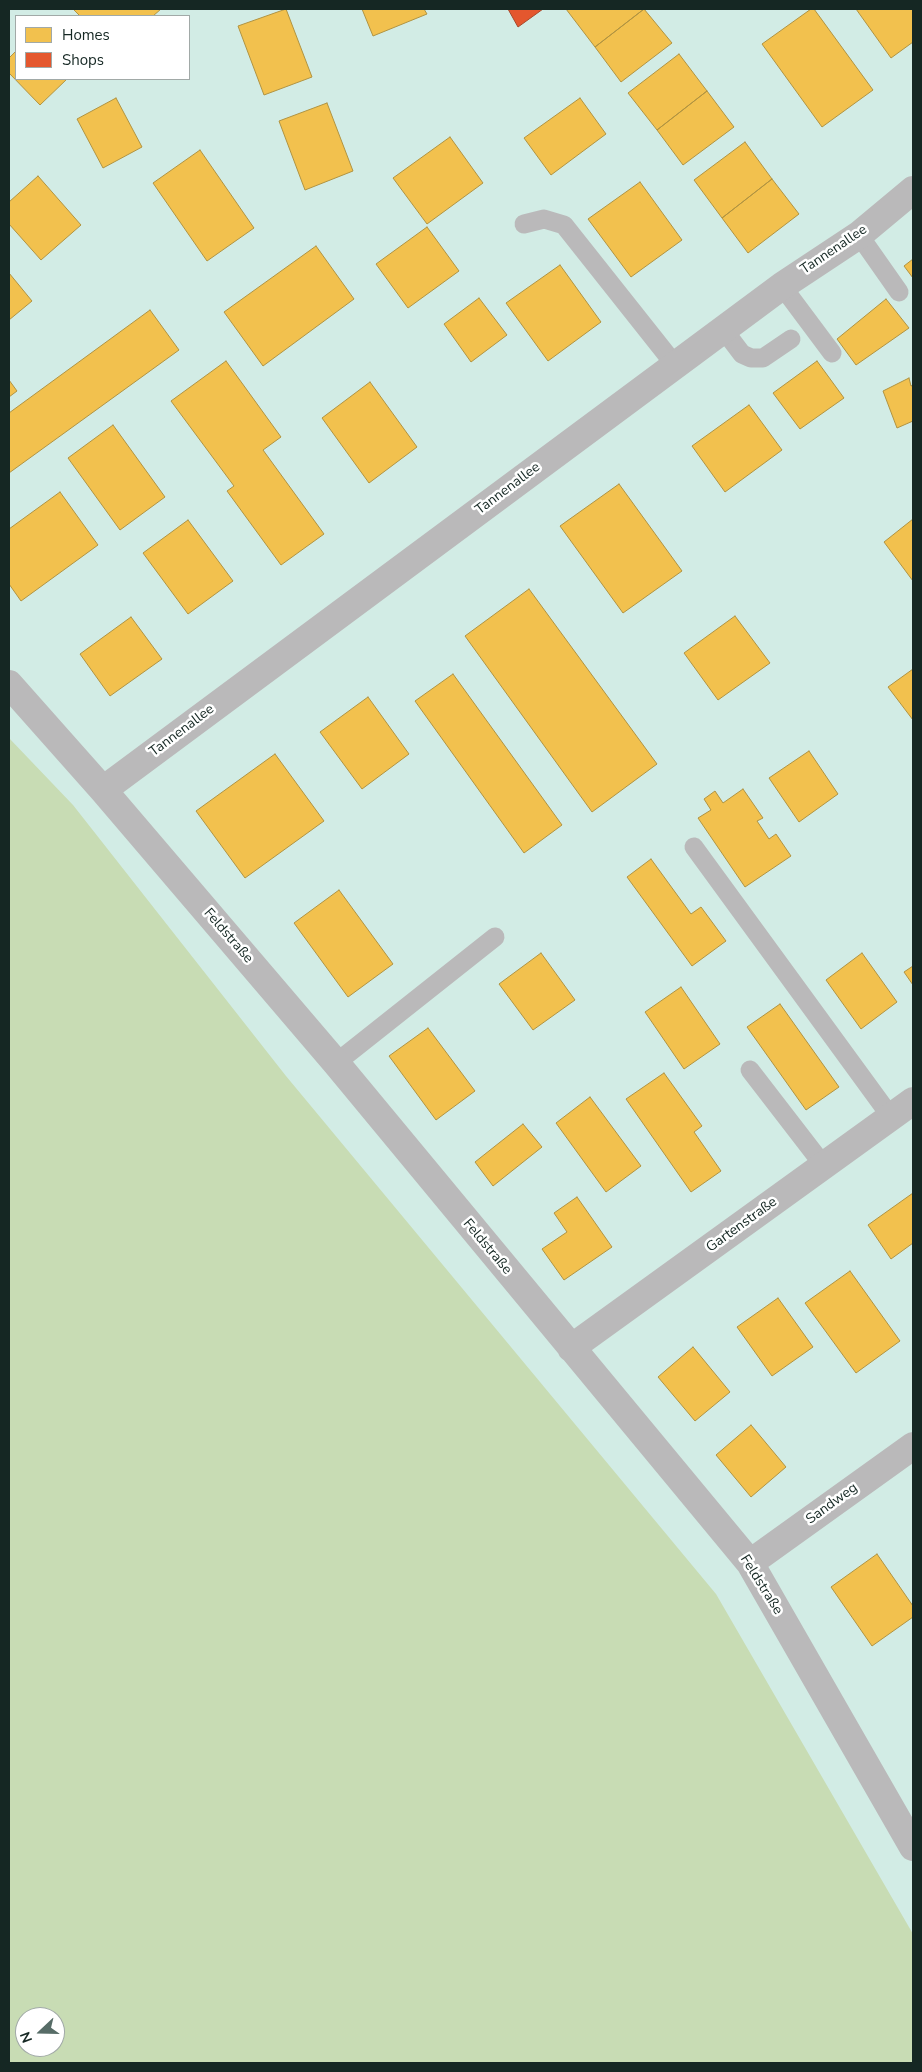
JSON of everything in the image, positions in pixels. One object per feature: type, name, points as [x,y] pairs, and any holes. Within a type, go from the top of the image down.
[{"type":"street","name":"Tannenallee","points":[[103,790],[723,329],[782,286],[859,235],[913,190]]},
{"type":"street","name":"Feldstraße","points":[[9,684],[103,790],[336,1063],[750,1563],[913,1847]]},
{"type":"street","name":"Gartenstraße","points":[[571,1348],[913,1102]]},
{"type":"street","name":"Sandweg","points":[[750,1563],[913,1446]]},
{"type":"lane","points":[[524,224],[544,219],[564,225],[675,365]]},
{"type":"lane","points":[[859,235],[900,292]]},
{"type":"lane","points":[[782,286],[832,353]]},
{"type":"lane","points":[[723,329],[742,354],[751,358],[763,358],[791,339]]},
{"type":"lane","points":[[694,847],[892,1117]]},
{"type":"lane","points":[[336,1063],[495,937]]},
{"type":"lane","points":[[750,1070],[824,1166]]},
{"type":"green space","points":[[9,738],[73,805],[286,1076],[716,1594],[913,1934],[913,2063],[9,2063]]},
{"type":"building: Homes","points":[[73,9],[161,9],[154,15],[79,15]]},
{"type":"building: Homes","points":[[286,9],[312,77],[264,95],[238,26]]},
{"type":"building: Homes","points":[[362,9],[424,9],[427,14],[373,36]]},
{"type":"building: Homes","points":[[566,9],[644,9],[595,47]]},
{"type":"building: Homes","points":[[644,9],[672,43],[621,82],[595,47]]},
{"type":"building: Homes","points":[[811,9],[814,9],[873,90],[822,127],[762,44]]},
{"type":"building: Homes","points":[[856,9],[913,9],[913,42],[891,58]]},
{"type":"building: Homes","points":[[15,52],[15,79],[9,73],[9,58]]},
{"type":"building: Homes","points":[[679,54],[707,91],[657,130],[628,93]]},
{"type":"building: Homes","points":[[16,80],[66,80],[40,105]]},
{"type":"building: Homes","points":[[707,91],[734,127],[683,165],[657,130]]},
{"type":"building: Homes","points":[[116,98],[142,147],[103,168],[77,119]]},
{"type":"building: Homes","points":[[580,98],[606,134],[551,175],[524,138]]},
{"type":"building: Homes","points":[[327,103],[353,171],[305,190],[279,121]]},
{"type":"building: Homes","points":[[450,137],[483,183],[427,224],[393,178]]},
{"type":"building: Homes","points":[[745,142],[772,179],[722,218],[694,180]]},
{"type":"building: Homes","points":[[200,150],[254,228],[207,261],[153,183]]},
{"type":"building: Homes","points":[[38,176],[81,225],[41,260],[9,224],[9,202]]},
{"type":"building: Homes","points":[[772,179],[799,214],[748,253],[722,218]]},
{"type":"building: Homes","points":[[640,182],[682,240],[631,277],[588,219]]},
{"type":"building: Homes","points":[[427,227],[459,271],[408,308],[376,264]]},
{"type":"building: Homes","points":[[316,246],[354,299],[263,366],[224,312]]},
{"type":"building: Homes","points":[[913,259],[913,278],[904,266]]},
{"type":"building: Homes","points":[[560,265],[601,322],[548,361],[506,303]]},
{"type":"building: Homes","points":[[9,273],[32,301],[9,320]]},
{"type":"building: Homes","points":[[479,298],[507,335],[471,362],[444,324]]},
{"type":"building: Homes","points":[[886,299],[909,328],[856,365],[837,339]]},
{"type":"building: Homes","points":[[150,310],[179,350],[9,473],[9,413]]},
{"type":"building: Homes","points":[[226,361],[281,437],[263,450],[324,534],[281,565],[227,491],[234,486],[171,401]]},
{"type":"building: Homes","points":[[817,361],[844,398],[800,429],[773,393]]},
{"type":"building: Homes","points":[[909,378],[911,386],[913,385],[913,421],[897,428],[883,391]]},
{"type":"building: Homes","points":[[9,380],[17,391],[9,397]]},
{"type":"building: Homes","points":[[370,382],[417,447],[369,483],[322,418]]},
{"type":"building: Homes","points":[[749,405],[782,450],[725,492],[692,446]]},
{"type":"building: Homes","points":[[113,425],[165,497],[120,530],[68,458]]},
{"type":"building: Homes","points":[[619,484],[682,571],[623,613],[560,526]]},
{"type":"building: Homes","points":[[60,492],[98,545],[21,601],[9,584],[9,529]]},
{"type":"building: Homes","points":[[913,519],[913,581],[884,542]]},
{"type":"building: Homes","points":[[188,520],[233,581],[188,614],[143,553]]},
{"type":"building: Homes","points":[[529,589],[657,764],[592,812],[465,636]]},
{"type":"building: Homes","points":[[735,616],[770,663],[718,700],[684,653]]},
{"type":"building: Homes","points":[[131,617],[162,659],[110,696],[80,654]]},
{"type":"building: Homes","points":[[913,669],[913,720],[888,687]]},
{"type":"building: Homes","points":[[453,674],[562,825],[524,853],[415,701]]},
{"type":"building: Homes","points":[[368,697],[409,754],[362,789],[320,732]]},
{"type":"building: Homes","points":[[809,751],[838,794],[799,822],[769,778]]},
{"type":"building: Homes","points":[[275,754],[324,821],[245,878],[196,811]]},
{"type":"building: Homes","points":[[743,789],[763,818],[757,821],[769,839],[776,834],[791,856],[745,887],[698,818],[711,810],[704,799],[715,791],[723,803]]},
{"type":"building: Homes","points":[[651,859],[691,914],[701,907],[726,941],[692,966],[627,877]]},
{"type":"building: Homes","points":[[339,890],[393,964],[348,997],[294,923]]},
{"type":"building: Homes","points":[[541,953],[575,1000],[533,1030],[499,984]]},
{"type":"building: Homes","points":[[862,953],[897,1002],[861,1029],[826,980]]},
{"type":"building: Homes","points":[[913,966],[913,985],[904,972]]},
{"type":"building: Homes","points":[[681,987],[720,1044],[684,1069],[645,1012]]},
{"type":"building: Homes","points":[[780,1004],[839,1087],[806,1110],[747,1027]]},
{"type":"building: Homes","points":[[428,1028],[475,1091],[436,1120],[389,1056]]},
{"type":"building: Homes","points":[[664,1073],[702,1126],[694,1132],[721,1171],[691,1192],[626,1099]]},
{"type":"building: Homes","points":[[590,1097],[641,1166],[606,1192],[556,1123]]},
{"type":"building: Homes","points":[[523,1124],[542,1147],[493,1186],[475,1162]]},
{"type":"building: Homes","points":[[913,1193],[913,1243],[891,1259],[868,1225]]},
{"type":"building: Homes","points":[[577,1197],[612,1247],[564,1280],[542,1249],[567,1232],[554,1213]]},
{"type":"building: Homes","points":[[850,1271],[900,1341],[856,1373],[805,1303]]},
{"type":"building: Homes","points":[[778,1298],[813,1347],[772,1376],[737,1327]]},
{"type":"building: Homes","points":[[693,1347],[730,1392],[695,1421],[658,1377]]},
{"type":"building: Homes","points":[[751,1425],[786,1467],[751,1497],[716,1455]]},
{"type":"building: Homes","points":[[877,1554],[913,1606],[913,1617],[872,1646],[831,1587]]},
{"type":"building: Shops","points":[[508,9],[543,9],[518,27]]}]
